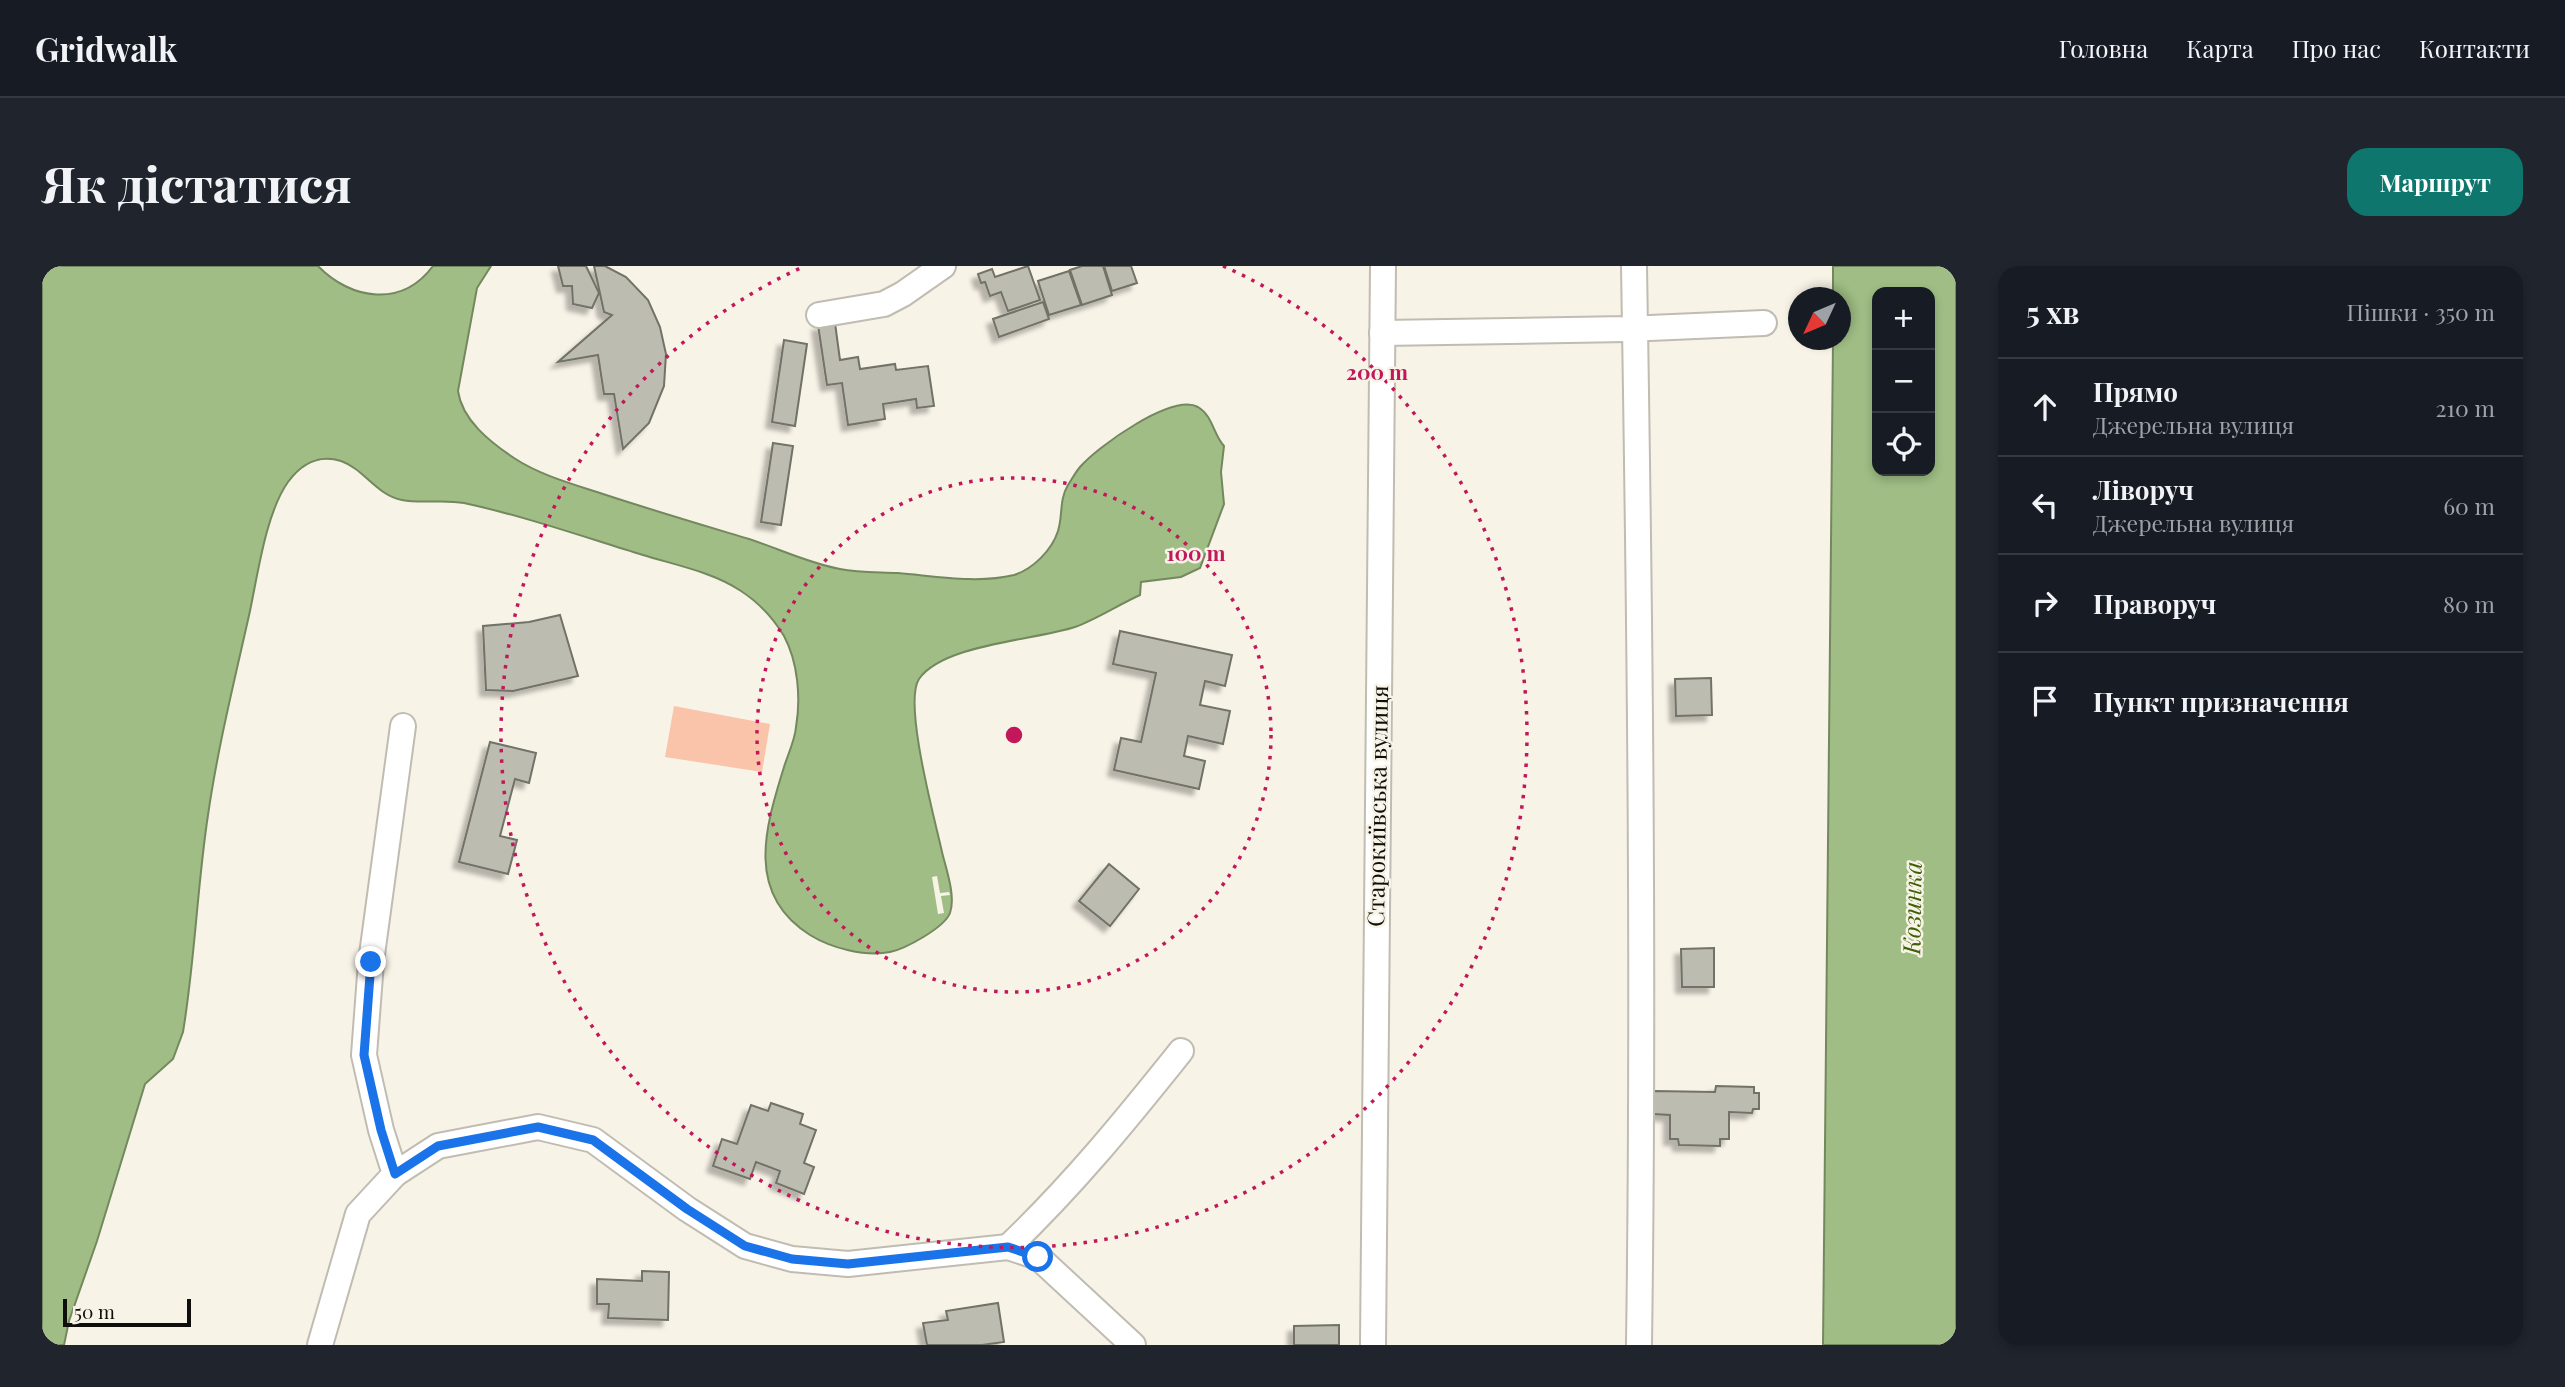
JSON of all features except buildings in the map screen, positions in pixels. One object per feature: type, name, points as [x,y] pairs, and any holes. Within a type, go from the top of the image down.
[{"type":"street","points":[[819,315],[884,304],[943,266]]},
{"type":"street","name":"Старокиївська вулиця","points":[[1373,1345],[1383,266]]},
{"type":"street","points":[[1634,266],[1631,329],[1642,754],[1639,1345]]},
{"type":"street","points":[[1382,333],[1631,329],[1764,323]]},
{"type":"street","points":[[395,1174],[381,1130],[364,1055],[371,962],[403,726]]},
{"type":"street","points":[[1008,1247],[1047,1210],[1101,1151],[1181,1051]]},
{"type":"street","points":[[320,1345],[358,1214],[395,1174],[438,1146],[538,1127],[593,1140],[687,1209],[745,1246],[792,1259],[848,1264],[1008,1247],[1038,1257],[1133,1345]]},
{"type":"shaded area","points":[[674,706],[770,724],[762,772],[665,757]]},
{"type":"water","points":[[42,266],[318,266],[346,286],[376,294],[407,288],[421,279],[433,266],[491,266],[477,288],[458,391],[471,421],[487,437],[523,464],[554,478],[840,569],[971,579],[1000,578],[1021,572],[1041,558],[1055,538],[1065,491],[1080,467],[1102,447],[1136,424],[1171,408],[1186,405],[1198,407],[1203,411],[1224,446],[1221,472],[1224,504],[1200,568],[1181,577],[1141,582],[1140,595],[1083,624],[1058,632],[991,645],[948,658],[931,667],[919,679],[915,692],[917,736],[927,790],[950,882],[952,906],[946,919],[923,937],[897,950],[870,953],[828,944],[810,935],[789,919],[776,900],[768,880],[767,836],[777,790],[793,742],[798,692],[789,646],[770,617],[753,600],[730,584],[706,574],[531,520],[464,503],[410,501],[393,497],[341,461],[318,460],[299,470],[280,495],[268,526],[227,712],[204,842],[183,1032],[173,1059],[145,1084],[97,1241],[69,1321],[64,1345],[42,1345]]},
{"type":"water","name":"Козинка","points":[[1833,266],[1956,266],[1956,1345],[1823,1345],[1833,350],[1851,350],[1851,287],[1833,287]]},
{"type":"pier","points":[[937,876],[940,893],[949,892],[950,895],[941,896],[944,913],[938,914],[932,877]]},
{"type":"route","points":[[371,962],[364,1055],[381,1130],[395,1174],[438,1146],[538,1127],[593,1140],[687,1209],[745,1246],[792,1259],[848,1264],[1008,1247],[1038,1257]]}]
